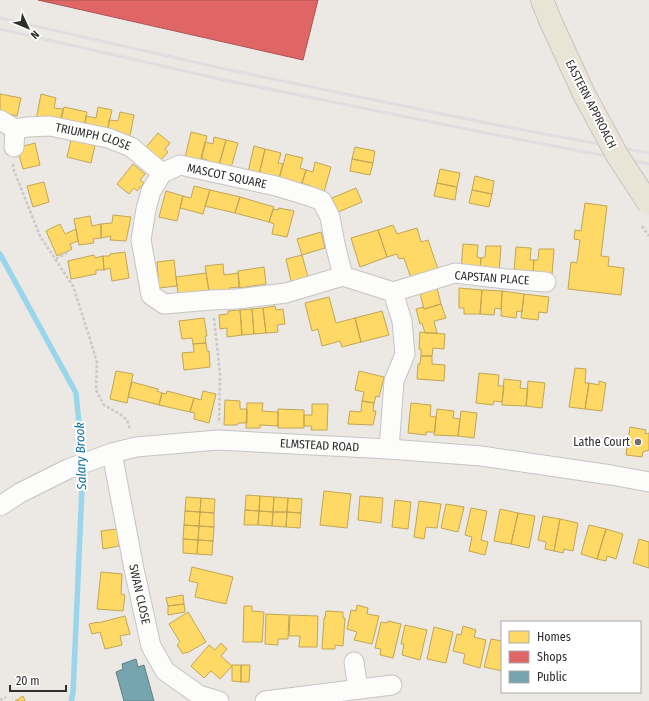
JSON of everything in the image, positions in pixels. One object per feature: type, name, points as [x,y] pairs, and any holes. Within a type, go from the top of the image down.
[{"type":"main road","name":"EASTERN APPROACH","points":[[542,0],[584,94],[617,155],[649,204]]},
{"type":"street","name":"TRIUMPH CLOSE","points":[[10,139],[28,127],[50,126],[108,138],[131,147],[162,173]]},
{"type":"street","name":"MASCOT SQUARE","points":[[162,173],[180,165],[276,186],[312,197],[322,202],[330,217],[334,244],[344,276]]},
{"type":"street","points":[[162,173],[152,191],[146,209],[141,240],[151,295],[164,304],[237,299],[286,293],[344,276],[393,292],[402,321],[405,354],[394,381],[389,449]]},
{"type":"street","name":"CAPSTAN PLACE","points":[[393,292],[456,273],[506,280],[546,282]]},
{"type":"street","name":"ELMSTEAD ROAD","points":[[0,506],[20,493],[68,470],[112,453],[136,447],[218,440],[389,449],[481,456],[649,482]]},
{"type":"street","name":"SWAN CLOSE","points":[[112,453],[134,569],[151,646],[165,671],[199,695],[219,701]]},
{"type":"street","points":[[354,662],[358,689]]},
{"type":"street","points":[[265,701],[392,685]]},
{"type":"path","points":[[10,139],[13,168],[40,236],[73,286],[97,363],[96,390],[104,405],[120,414],[127,420],[136,447]]},
{"type":"path","points":[[642,226],[649,236]]},
{"type":"path","points":[[56,259],[68,252]]},
{"type":"path","points":[[211,300],[220,374],[218,440]]},
{"type":"path","points":[[0,700],[6,696]]},
{"type":"building: Homes","points":[[0,94],[21,98],[17,116],[0,112]]},
{"type":"building: Homes","points":[[41,94],[56,98],[54,108],[63,109],[60,122],[36,120]]},
{"type":"building: Homes","points":[[64,107],[87,112],[84,130],[60,125]]},
{"type":"building: Homes","points":[[98,107],[112,110],[106,136],[84,128],[86,116],[96,118]]},
{"type":"building: Homes","points":[[120,112],[134,115],[129,141],[107,134],[109,120],[118,121]]},
{"type":"building: Homes","points":[[191,132],[207,136],[201,161],[185,158]]},
{"type":"building: Homes","points":[[158,133],[170,143],[165,149],[168,152],[161,160],[158,157],[153,163],[141,153]]},
{"type":"building: Homes","points":[[214,137],[226,140],[219,165],[207,162],[207,160],[201,158],[205,142],[213,144]]},
{"type":"building: Homes","points":[[71,140],[95,145],[91,163],[67,157]]},
{"type":"building: Homes","points":[[226,140],[238,143],[231,168],[219,165]]},
{"type":"building: Homes","points":[[35,143],[40,165],[23,169],[17,148]]},
{"type":"building: Homes","points":[[254,146],[265,149],[259,175],[248,172]]},
{"type":"building: Homes","points":[[355,147],[375,151],[373,163],[352,159]]},
{"type":"building: Homes","points":[[265,149],[281,153],[278,163],[283,164],[279,178],[259,175]]},
{"type":"building: Homes","points":[[286,154],[303,158],[300,168],[306,170],[302,183],[295,182],[295,184],[279,180]]},
{"type":"building: Homes","points":[[352,159],[373,163],[370,175],[350,171]]},
{"type":"building: Homes","points":[[315,162],[331,167],[324,192],[310,188],[310,186],[302,183],[306,170],[313,172]]},
{"type":"building: Homes","points":[[133,164],[145,174],[140,180],[144,183],[137,191],[134,188],[129,194],[117,184]]},
{"type":"building: Homes","points":[[440,169],[460,173],[457,187],[437,183]]},
{"type":"building: Homes","points":[[475,176],[494,181],[492,194],[472,190]]},
{"type":"building: Homes","points":[[44,182],[49,202],[33,207],[27,186]]},
{"type":"building: Homes","points":[[437,183],[457,187],[455,200],[434,196]]},
{"type":"building: Homes","points":[[194,186],[210,190],[203,214],[180,208],[183,196],[191,198]]},
{"type":"building: Homes","points":[[356,188],[362,202],[338,212],[332,198]]},
{"type":"building: Homes","points":[[210,190],[240,197],[235,213],[205,206]]},
{"type":"building: Homes","points":[[472,190],[492,194],[489,207],[469,203]]},
{"type":"building: Homes","points":[[166,191],[183,196],[177,221],[159,217]]},
{"type":"building: Homes","points":[[240,197],[274,207],[269,222],[235,213]]},
{"type":"building: Homes","points":[[585,203],[607,206],[601,256],[609,257],[608,266],[624,268],[621,295],[568,289],[571,262],[577,263],[580,240],[574,239],[575,230],[581,231]]},
{"type":"building: Homes","points":[[279,208],[294,211],[287,237],[272,234],[274,224],[269,222],[273,209],[278,210]]},
{"type":"building: Homes","points":[[113,215],[131,217],[126,241],[110,240],[111,236],[101,238],[101,224],[112,223]]},
{"type":"building: Homes","points":[[90,216],[92,226],[101,224],[101,238],[93,239],[94,243],[79,245],[74,219]]},
{"type":"building: Homes","points":[[60,224],[65,234],[76,229],[78,241],[70,244],[72,249],[57,256],[46,231]]},
{"type":"building: Homes","points":[[393,225],[397,234],[417,228],[421,242],[428,240],[438,269],[411,278],[404,258],[399,259],[397,254],[387,257],[378,230]]},
{"type":"building: Homes","points":[[378,230],[387,257],[360,267],[351,238]]},
{"type":"building: Homes","points":[[321,232],[325,248],[302,255],[297,239]]},
{"type":"building: Homes","points":[[463,244],[478,245],[477,257],[481,258],[480,270],[461,271]]},
{"type":"building: Homes","points":[[486,246],[501,246],[499,273],[480,270],[481,258],[485,257]]},
{"type":"building: Homes","points":[[516,247],[531,248],[530,260],[534,260],[533,273],[514,273]]},
{"type":"building: Homes","points":[[539,249],[554,249],[552,275],[537,275],[533,273],[534,260],[538,260]]},
{"type":"building: Homes","points":[[125,252],[129,278],[112,281],[110,268],[104,270],[103,256],[110,256],[110,254]]},
{"type":"building: Homes","points":[[94,255],[95,258],[103,256],[104,270],[96,270],[96,274],[71,279],[68,261]]},
{"type":"building: Homes","points":[[302,255],[309,281],[292,285],[286,259]]},
{"type":"building: Homes","points":[[174,260],[177,286],[159,288],[157,262]]},
{"type":"building: Homes","points":[[223,264],[224,275],[238,273],[240,287],[229,288],[229,290],[209,292],[205,266]]},
{"type":"building: Homes","points":[[264,267],[266,284],[239,288],[238,271]]},
{"type":"building: Homes","points":[[206,273],[209,290],[178,294],[176,277]]},
{"type":"building: Homes","points":[[437,288],[441,304],[424,309],[420,293]]},
{"type":"building: Homes","points":[[459,288],[482,290],[480,314],[464,314],[464,308],[459,308]]},
{"type":"building: Homes","points":[[482,290],[502,291],[501,309],[495,308],[494,315],[480,314]]},
{"type":"building: Homes","points":[[502,291],[524,294],[522,312],[517,311],[516,318],[501,316]]},
{"type":"building: Homes","points":[[524,294],[549,297],[547,313],[539,312],[538,320],[521,318]]},
{"type":"building: Homes","points":[[329,297],[336,323],[355,318],[361,342],[342,347],[340,341],[322,346],[318,329],[312,331],[305,303]]},
{"type":"building: Homes","points":[[441,304],[446,318],[434,321],[437,333],[425,333],[422,323],[420,324],[416,309],[423,307],[424,309]]},
{"type":"building: Homes","points":[[275,306],[276,310],[283,309],[285,324],[277,325],[278,332],[266,333],[263,308]]},
{"type":"building: Homes","points":[[263,308],[266,333],[254,334],[252,309]]},
{"type":"building: Homes","points":[[252,309],[254,334],[242,335],[240,310]]},
{"type":"building: Homes","points":[[240,310],[242,335],[227,337],[227,328],[220,329],[219,315],[228,314],[228,311]]},
{"type":"building: Homes","points":[[382,311],[389,335],[361,342],[355,318]]},
{"type":"building: Homes","points":[[204,318],[207,336],[205,336],[206,343],[193,344],[192,338],[182,339],[179,321]]},
{"type":"building: Homes","points":[[420,332],[445,334],[444,349],[433,348],[432,356],[421,356],[421,349],[419,349]]},
{"type":"building: Homes","points":[[206,343],[207,351],[209,351],[210,367],[184,370],[182,353],[194,352],[193,344]]},
{"type":"building: Homes","points":[[421,356],[432,356],[432,364],[445,365],[444,381],[417,379],[418,364],[420,364]]},
{"type":"building: Homes","points":[[575,368],[586,369],[585,383],[589,383],[585,409],[569,407]]},
{"type":"building: Homes","points":[[116,371],[133,374],[127,403],[110,399]]},
{"type":"building: Homes","points":[[359,371],[384,377],[379,397],[376,396],[374,403],[362,401],[364,392],[355,390]]},
{"type":"building: Homes","points":[[479,373],[499,375],[498,386],[504,386],[502,402],[494,401],[493,405],[476,403]]},
{"type":"building: Homes","points":[[504,379],[521,381],[520,388],[528,389],[526,406],[502,405]]},
{"type":"building: Homes","points":[[528,381],[545,383],[542,408],[526,406]]},
{"type":"building: Homes","points":[[599,381],[606,383],[602,411],[585,409],[589,383],[599,385]]},
{"type":"building: Homes","points":[[132,382],[158,389],[157,391],[162,393],[159,405],[128,397]]},
{"type":"building: Homes","points":[[167,391],[194,398],[190,412],[159,405],[162,393],[166,394]]},
{"type":"building: Homes","points":[[203,391],[216,394],[209,423],[194,419],[195,413],[190,412],[194,398],[201,400]]},
{"type":"building: Homes","points":[[225,400],[240,401],[240,409],[247,409],[247,423],[224,425]]},
{"type":"building: Homes","points":[[362,401],[374,403],[373,411],[376,411],[373,425],[348,424],[350,411],[361,412]]},
{"type":"building: Homes","points":[[247,403],[263,403],[262,411],[278,412],[278,426],[260,425],[260,428],[246,428]]},
{"type":"building: Homes","points":[[411,403],[431,405],[430,416],[436,417],[435,432],[426,432],[426,435],[408,433]]},
{"type":"building: Homes","points":[[312,404],[328,404],[327,430],[311,430],[312,426],[304,426],[304,415],[312,415]]},
{"type":"building: Homes","points":[[278,409],[304,410],[304,428],[278,428]]},
{"type":"building: Homes","points":[[437,409],[454,411],[453,418],[460,419],[458,436],[434,435]]},
{"type":"building: Homes","points":[[461,411],[477,413],[474,438],[458,436]]},
{"type":"building: Homes","name":"Lathe Court","points":[[630,427],[646,430],[645,434],[649,433],[649,450],[643,452],[642,457],[626,455]]},
{"type":"building: Homes","points":[[324,491],[351,494],[347,528],[320,525]]},
{"type":"building: Homes","points":[[246,495],[260,496],[259,511],[245,510]]},
{"type":"building: Homes","points":[[260,496],[274,497],[273,512],[259,511]]},
{"type":"building: Homes","points":[[360,496],[383,498],[381,523],[358,520]]},
{"type":"building: Homes","points":[[186,497],[201,498],[200,512],[185,511]]},
{"type":"building: Homes","points":[[274,497],[288,498],[287,512],[273,512]]},
{"type":"building: Homes","points":[[201,498],[215,499],[214,513],[200,512]]},
{"type":"building: Homes","points":[[288,498],[302,499],[301,513],[287,512]]},
{"type":"building: Homes","points":[[395,500],[411,502],[408,529],[392,527]]},
{"type":"building: Homes","points":[[419,501],[441,504],[437,528],[426,527],[424,539],[414,537]]},
{"type":"building: Homes","points":[[446,504],[464,507],[458,532],[441,528]]},
{"type":"building: Homes","points":[[471,508],[487,511],[481,540],[488,542],[485,555],[469,551],[472,537],[465,535]]},
{"type":"building: Homes","points":[[500,509],[518,513],[511,544],[494,541]]},
{"type":"building: Homes","points":[[245,510],[259,511],[258,525],[244,525]]},
{"type":"building: Homes","points":[[185,511],[200,512],[199,526],[184,525]]},
{"type":"building: Homes","points":[[259,511],[273,512],[272,526],[258,525]]},
{"type":"building: Homes","points":[[200,512],[214,513],[214,527],[199,526]]},
{"type":"building: Homes","points":[[273,512],[287,512],[286,527],[272,526]]},
{"type":"building: Homes","points":[[287,512],[301,513],[300,528],[286,527]]},
{"type":"building: Homes","points":[[518,513],[535,516],[529,548],[511,544]]},
{"type":"building: Homes","points":[[543,516],[560,519],[554,551],[545,549],[546,542],[538,540]]},
{"type":"building: Homes","points":[[560,519],[578,523],[573,551],[564,549],[563,553],[554,551]]},
{"type":"building: Homes","points":[[184,525],[199,526],[198,540],[183,539]]},
{"type":"building: Homes","points":[[589,525],[606,529],[597,559],[581,554]]},
{"type":"building: Homes","points":[[199,526],[214,527],[213,541],[198,540]]},
{"type":"building: Homes","points":[[117,529],[119,546],[103,549],[101,531]]},
{"type":"building: Homes","points":[[606,529],[623,534],[616,559],[607,556],[606,561],[597,559]]},
{"type":"building: Homes","points":[[183,539],[198,540],[197,554],[183,553]]},
{"type":"building: Homes","points":[[639,539],[649,542],[649,568],[633,563]]},
{"type":"building: Homes","points":[[198,540],[213,541],[212,555],[197,554]]},
{"type":"building: Homes","points":[[192,567],[233,577],[226,604],[195,597],[198,583],[189,581]]},
{"type":"building: Homes","points":[[101,572],[122,574],[121,594],[125,595],[123,611],[97,609]]},
{"type":"building: Homes","points":[[183,595],[184,604],[168,606],[166,598]]},
{"type":"building: Homes","points":[[184,604],[185,612],[168,615],[168,606]]},
{"type":"building: Homes","points":[[357,605],[368,608],[367,614],[379,616],[372,644],[354,640],[357,632],[347,629],[351,610],[356,611]]},
{"type":"building: Homes","points":[[244,606],[252,606],[252,611],[264,612],[262,642],[243,642]]},
{"type":"building: Homes","points":[[326,611],[343,612],[343,618],[345,618],[343,646],[335,645],[335,649],[322,649],[324,618]]},
{"type":"building: Homes","points":[[188,612],[206,642],[183,654],[177,645],[180,642],[169,624]]},
{"type":"building: Homes","points":[[266,614],[289,615],[288,639],[278,639],[278,645],[265,644]]},
{"type":"building: Homes","points":[[290,615],[318,616],[317,647],[299,647],[300,636],[289,636]]},
{"type":"building: Homes","points":[[125,616],[130,634],[120,636],[122,645],[105,649],[100,632],[92,634],[89,624]]},
{"type":"building: Homes","points":[[388,621],[401,624],[393,658],[380,655],[381,649],[375,648],[381,622],[387,623]]},
{"type":"building: Homes","points":[[405,625],[427,630],[420,660],[402,655],[404,644],[401,644]]},
{"type":"building: Homes","points":[[463,626],[476,630],[474,637],[486,640],[480,668],[463,663],[465,654],[453,651],[457,634],[461,635]]},
{"type":"building: Homes","points":[[434,627],[453,632],[446,663],[427,659]]},
{"type":"building: Homes","points":[[491,639],[501,641],[501,671],[484,667]]},
{"type":"building: Homes","points":[[221,643],[227,649],[221,656],[232,666],[220,679],[211,671],[204,678],[191,666],[209,645],[215,650]]},
{"type":"building: Homes","points":[[232,665],[241,665],[241,682],[232,681]]},
{"type":"building: Homes","points":[[241,665],[250,665],[249,682],[241,682]]},
{"type":"building: Homes","points":[[23,696],[25,701],[15,701]]},
{"type":"building: Shops","points":[[38,0],[318,0],[303,60]]},
{"type":"building: Public","points":[[136,659],[138,667],[144,665],[154,701],[124,701],[116,672],[123,669],[122,664]]},
{"type":"waterway","name":"Salary Brook","points":[[0,254],[76,393],[83,465],[73,693],[71,701]]},
{"type":"railway","points":[[0,18],[229,70],[496,125],[649,153]]},
{"type":"railway","points":[[0,29],[224,80],[491,134],[649,164]]},
{"type":"place","name":"Lathe Court","points":[[638,442]]}]
